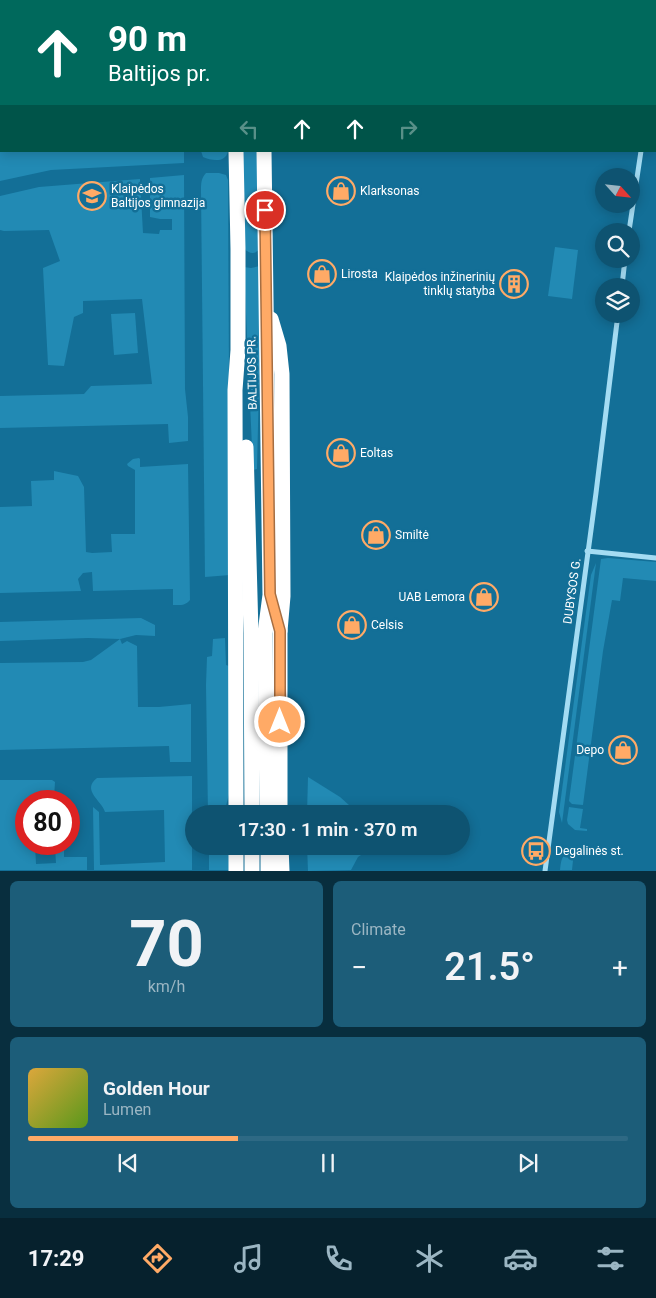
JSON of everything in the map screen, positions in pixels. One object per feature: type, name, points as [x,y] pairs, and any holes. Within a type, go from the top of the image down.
[{"type":"highway","name":"BALTIJOS PR.","points":[[236,152],[238,350]]},
{"type":"highway","name":"BALTIJOS PR.","points":[[264,152],[270,594]]},
{"type":"highway","points":[[238,249],[245,258],[252,260],[266,254]]},
{"type":"highway","points":[[266,303],[279,346],[282,374],[283,596],[280,631],[280,805]]},
{"type":"highway","points":[[236,805],[235,390],[238,350]]},
{"type":"highway","points":[[238,350],[243,392],[251,633],[252,805]]},
{"type":"highway","points":[[270,594],[280,631]]},
{"type":"highway","points":[[267,805],[265,633],[270,594]]},
{"type":"highway","points":[[236,855],[236,870]]},
{"type":"highway","points":[[252,855],[252,870]]},
{"type":"highway","points":[[268,855],[268,870]]},
{"type":"highway","points":[[281,855],[282,870]]},
{"type":"street","points":[[630,223],[641,152]]},
{"type":"street","name":"DUBYSOS G.","points":[[545,870],[617,323]]},
{"type":"street","points":[[588,551],[656,558]]},
{"type":"shaded area","points":[[0,152],[184,152],[184,163],[51,170],[0,181]]},
{"type":"shaded area","points":[[201,152],[228,152],[225,158],[218,160],[203,157]]},
{"type":"shaded area","points":[[243,152],[258,152],[259,249],[254,253],[250,253],[244,248]]},
{"type":"shaded area","points":[[206,173],[226,175],[228,180],[230,575],[205,577],[201,183]]},
{"type":"shaded area","points":[[184,175],[185,389],[188,441],[169,443],[168,424],[0,428],[0,396],[84,394],[91,386],[152,384],[142,299],[83,301],[83,313],[74,317],[64,366],[48,365],[43,268],[60,261],[49,230],[0,230],[0,196],[39,187],[140,179],[143,233],[159,234],[160,230],[172,230],[172,219],[150,217],[150,178]]},
{"type":"shaded area","points":[[555,247],[578,250],[572,299],[548,296]]},
{"type":"shaded area","points":[[260,266],[257,469],[253,470],[244,267]]},
{"type":"shaded area","points":[[135,313],[138,353],[114,355],[111,314]]},
{"type":"shaded area","points":[[139,458],[140,467],[188,464],[190,600],[188,602],[182,605],[173,605],[173,589],[93,591],[92,572],[83,573],[78,579],[81,591],[0,593],[0,507],[32,506],[31,481],[54,480],[54,471],[78,476],[84,487],[86,552],[112,552],[111,534],[135,534],[135,470],[127,464],[133,459]]},
{"type":"shaded area","points":[[601,559],[656,562],[656,581],[623,578],[620,601],[612,600],[603,651],[583,805],[572,804],[569,801]]},
{"type":"shaded area","points":[[596,563],[562,823],[559,812],[591,575]]},
{"type":"shaded area","points":[[141,618],[155,625],[155,636],[136,635],[120,639],[88,638],[0,641],[0,622]]},
{"type":"shaded area","points":[[225,638],[226,665],[229,666],[232,782],[226,805],[208,805],[206,685],[207,657],[212,656],[213,639]]},
{"type":"shaded area","points":[[120,639],[122,644],[127,641],[137,646],[138,707],[191,704],[191,762],[170,762],[169,746],[0,750],[0,663],[83,662],[91,660]]},
{"type":"shaded area","points":[[192,776],[192,805],[185,805],[185,855],[192,855],[192,870],[94,870],[93,807],[99,812],[100,865],[165,862],[164,810],[105,812],[91,787],[97,778]]},
{"type":"shaded area","points":[[308,777],[340,797],[349,805],[307,805]]},
{"type":"shaded area","points":[[0,780],[52,780],[55,782],[54,790],[15,790],[15,855],[36,855],[36,864],[56,863],[55,855],[87,857],[87,870],[0,870]]},
{"type":"shaded area","points":[[569,807],[583,809],[580,828],[587,829],[587,831],[575,830],[568,824]]},
{"type":"shaded area","points":[[570,851],[574,851],[572,870],[560,870],[563,857]]},
{"type":"shaded area","points":[[209,855],[231,855],[232,870],[209,870]]},
{"type":"shaded area","points":[[307,855],[361,855],[351,870],[308,871]]},
{"type":"place","name":"Klarksonas","points":[[341,191]]},
{"type":"place","name":"Klaipėdos Baltijos gimnazija","points":[[92,196]]},
{"type":"place","name":"Lirosta","points":[[322,274]]},
{"type":"place","name":"Klaipėdos inžinerinių tinklų statyba","points":[[514,284]]},
{"type":"place","name":"Eoltas","points":[[341,453]]},
{"type":"place","name":"Smiltė","points":[[376,535]]},
{"type":"place","name":"UAB Lemora","points":[[484,597]]},
{"type":"place","name":"Celsis","points":[[352,625]]},
{"type":"place","name":"Depo","points":[[623,750]]},
{"type":"place","name":"Degalinės st.","points":[[536,851]]},
{"type":"route","points":[[265,210],[270,594],[280,631],[280,722]]}]
